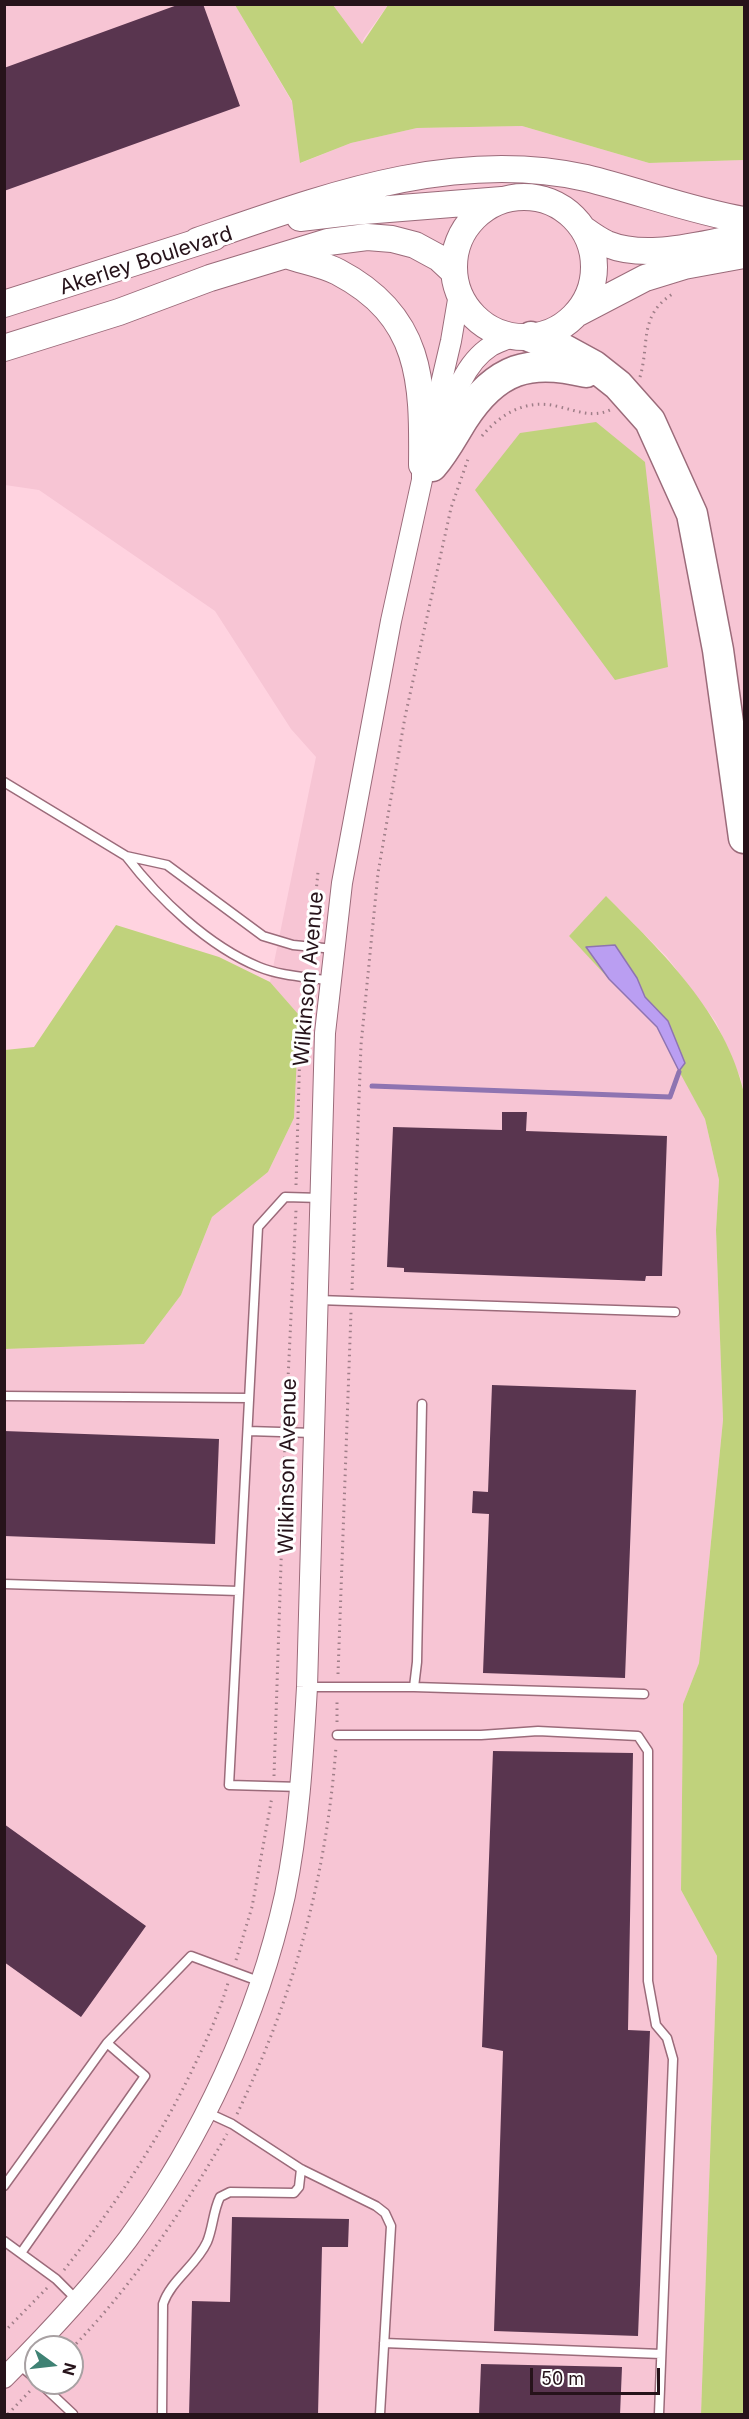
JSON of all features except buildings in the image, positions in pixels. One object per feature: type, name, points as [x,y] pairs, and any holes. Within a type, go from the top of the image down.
[{"type":"highway","points":[[522,337],[561,348],[594,366],[624,391],[650,421],[692,514],[718,650],[744,838]]},
{"type":"highway","points":[[425,470],[442,455],[465,417],[491,386],[515,369],[538,365],[561,366],[586,372],[624,391]]},
{"type":"main road","points":[[197,241],[328,197],[400,178],[469,169],[527,170],[585,178],[744,220]]},
{"type":"main road","points":[[583,229],[592,249],[594,272],[589,294],[577,313],[564,325],[549,333],[522,337],[495,331],[479,322],[468,309],[456,283],[456,249],[466,228],[482,211],[502,200],[525,196],[548,201],[568,212],[583,229],[606,244],[632,250],[658,250],[744,237]]},
{"type":"main road","name":"Akerley Boulevard","points":[[4,304],[124,267],[197,241],[310,216],[502,200]]},
{"type":"main road","name":"Akerley Boulevard","points":[[4,348],[119,312],[210,278],[328,242],[367,237],[392,238],[415,245],[439,258],[456,283]]},
{"type":"main road","points":[[286,255],[337,271],[374,296],[398,322],[411,349],[418,373],[423,403],[425,470]]},
{"type":"main road","points":[[577,313],[645,278],[684,266],[744,255]]},
{"type":"street","name":"Wilkinson Avenue","points":[[11,2371],[77,2300],[128,2239],[169,2176],[206,2112],[243,2030],[261,1982],[285,1894],[301,1786],[307,1687],[326,1033],[334,949],[342,883],[366,751],[451,341],[456,283]]},
{"type":"street","name":"Wilkinson Avenue","points":[[425,470],[455,393],[472,363],[489,347],[522,337]]},
{"type":"lane","points":[[4,782],[126,856],[167,865],[263,936],[293,945],[334,949]]},
{"type":"lane","points":[[126,856],[149,886],[228,951],[260,967],[331,981]]},
{"type":"lane","points":[[301,1786],[229,1785],[258,1227],[285,1197],[321,1198]]},
{"type":"lane","points":[[318,1300],[675,1312]]},
{"type":"lane","points":[[4,1396],[249,1398]]},
{"type":"lane","points":[[414,1687],[417,1662],[422,1404]]},
{"type":"lane","points":[[248,1431],[313,1433]]},
{"type":"lane","points":[[4,1584],[239,1591]]},
{"type":"lane","points":[[307,1687],[414,1687],[644,1694]]},
{"type":"lane","points":[[337,1735],[599,1732],[638,1736],[648,1751],[648,1981],[656,2025],[668,2038],[674,2059],[659,2415]]},
{"type":"lane","points":[[4,2186],[107,2043],[191,1956],[261,1982]]},
{"type":"lane","points":[[21,2253],[145,2076],[107,2043]]},
{"type":"lane","points":[[206,2112],[232,2124],[301,2169],[376,2206],[385,2213],[391,2226],[380,2415]]},
{"type":"lane","points":[[162,2415],[163,2304],[167,2294],[207,2241],[214,2210],[220,2197],[230,2192],[294,2193],[299,2187],[301,2169]]},
{"type":"lane","points":[[4,2241],[56,2279],[77,2300]]},
{"type":"lane","points":[[384,2343],[661,2354]]},
{"type":"lane","points":[[52,2395],[73,2415]]},
{"type":"path","points":[[477,444],[500,418],[514,409],[544,404],[585,414],[608,411],[643,366],[647,328],[652,313],[664,299],[680,290]]},
{"type":"path","points":[[363,1035],[378,873],[405,717],[451,508],[471,454]]},
{"type":"path","points":[[8,2415],[27,2395]]},
{"type":"shaded area","points":[[5,5],[235,5],[292,102],[301,163],[351,143],[417,128],[522,126],[649,163],[744,160],[744,1093],[741,1079],[716,1022],[667,957],[607,897],[569,936],[657,1027],[705,1119],[719,1180],[716,1230],[723,1420],[699,1663],[683,1704],[681,1890],[717,1956],[701,2414],[5,2414],[4,1349],[144,1344],[181,1295],[212,1217],[268,1172],[294,1118],[299,1015],[270,982],[316,757],[291,729],[215,611],[39,490],[5,485]]},
{"type":"shaded area","points":[[333,5],[388,5],[362,44]]},
{"type":"shaded area","points":[[615,945],[637,978],[645,997],[668,1021],[685,1063],[679,1071],[657,1027],[609,979],[586,947]]},
{"type":"green space","points":[[235,5],[333,5],[362,44],[388,5],[744,5],[744,160],[649,163],[522,126],[417,128],[351,143],[300,163],[292,101]]},
{"type":"green space","points":[[596,422],[645,462],[668,667],[615,680],[475,490],[520,433]]},
{"type":"green space","points":[[606,896],[670,962],[707,1010],[723,1036],[744,1093],[744,2414],[701,2414],[717,1956],[681,1890],[683,1704],[699,1663],[723,1420],[716,1230],[719,1180],[705,1119],[679,1071],[685,1063],[668,1021],[645,997],[637,978],[615,945],[587,948],[609,979],[569,936]]},
{"type":"green space","points":[[116,925],[219,957],[270,982],[299,1015],[294,1118],[268,1172],[212,1217],[181,1295],[144,1344],[5,1349],[5,1050],[34,1047]]},
{"type":"waterway","points":[[372,1086],[670,1097],[679,1072]]}]
